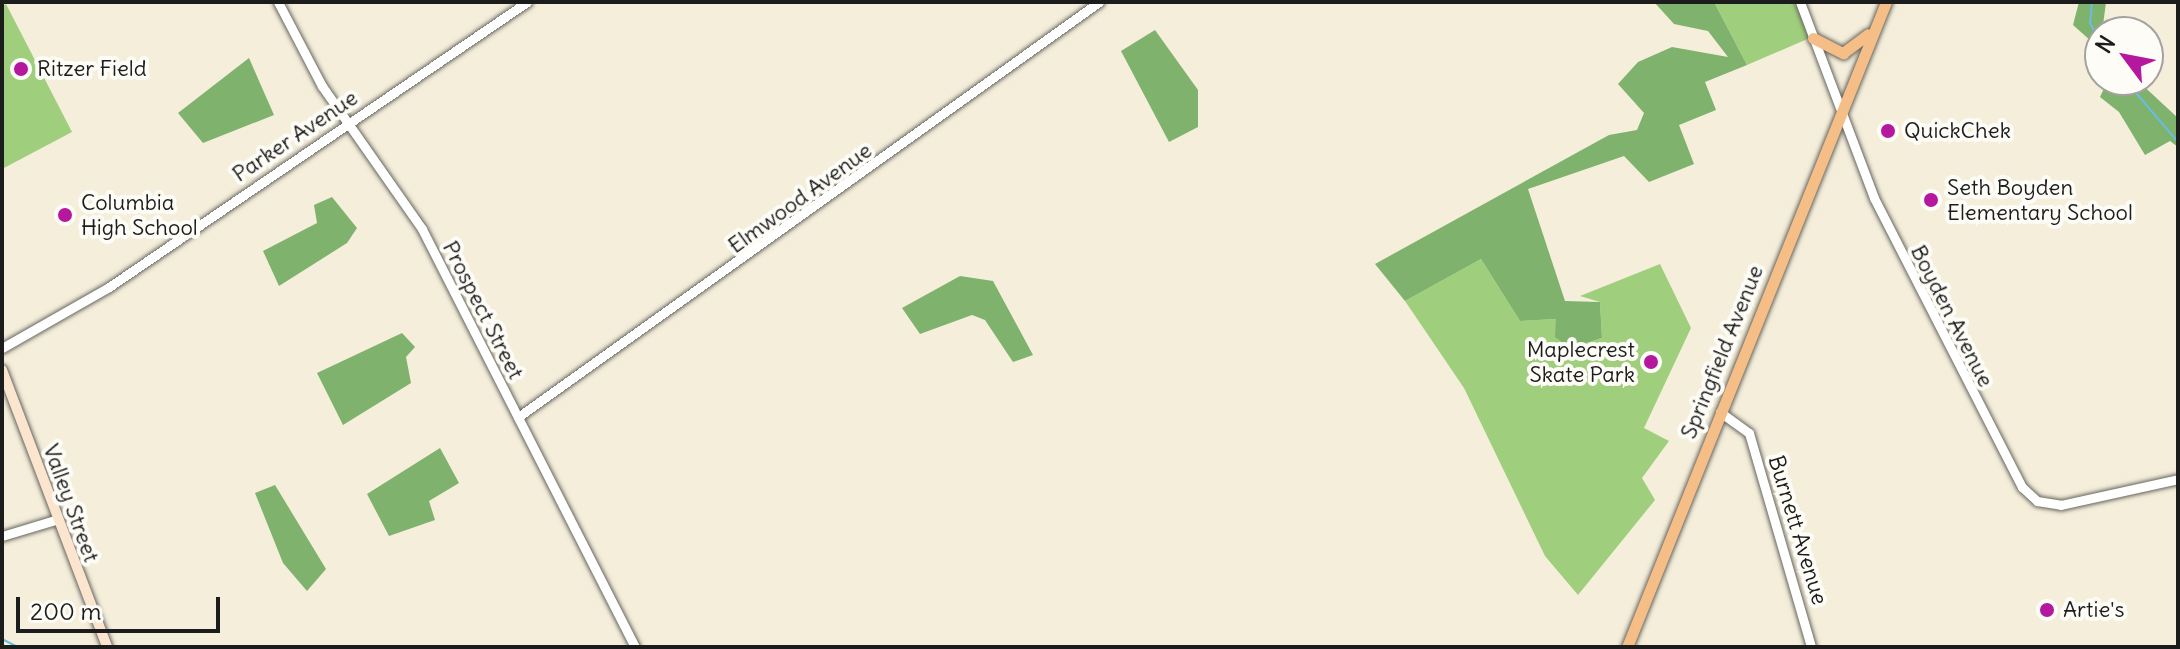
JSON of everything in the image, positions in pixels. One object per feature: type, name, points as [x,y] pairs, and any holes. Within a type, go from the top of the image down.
[{"type":"main road","name":"Springfield Avenue","points":[[1857,72],[1868,34],[1883,2]]},
{"type":"main road","name":"Springfield Avenue","points":[[1627,647],[1883,2]]},
{"type":"main road","points":[[1813,38],[1843,53],[1868,34]]},
{"type":"main road","name":"Valley Street","points":[[2,370],[55,520],[107,647]]},
{"type":"street","name":"Prospect Street","points":[[278,2],[346,122],[422,229],[635,647]]},
{"type":"street","name":"Parker Avenue","points":[[2,348],[109,287],[346,122],[527,2]]},
{"type":"street","name":"Elmwood Avenue","points":[[518,417],[1099,2]]},
{"type":"street","name":"Boyden Avenue","points":[[1800,2],[1839,113],[1898,250],[2022,487],[2037,501],[2061,505],[2178,479]]},
{"type":"street","name":"Burnett Avenue","points":[[1720,412],[1744,426],[1811,647]]},
{"type":"street","points":[[2,536],[55,520]]},
{"type":"green space","points":[[1654,2],[1714,2],[1747,65],[1705,82],[1716,110],[1679,125],[1694,164],[1649,182],[1624,156],[1528,189],[1565,301],[1600,302],[1602,338],[1570,348],[1555,337],[1556,319],[1520,321],[1481,259],[1405,301],[1375,264],[1609,135],[1637,130],[1644,113],[1618,84],[1638,62],[1672,47],[1728,57],[1708,31],[1674,24]]},
{"type":"green space","points":[[1714,2],[1800,2],[1812,37],[1747,65]]},
{"type":"green space","points":[[2079,2],[2106,2],[2104,16],[2084,16],[2084,35],[2073,25]]},
{"type":"green space","name":"Ritzer Field","points":[[6,4],[72,132],[2,169],[2,6]]},
{"type":"green space","points":[[1155,30],[1198,90],[1198,127],[1169,142],[1121,51]]},
{"type":"green space","points":[[249,58],[274,115],[203,143],[178,113]]},
{"type":"green space","points":[[2154,96],[2178,118],[2178,147],[2170,141],[2145,155],[2119,112],[2100,97]]},
{"type":"green space","points":[[332,197],[357,228],[347,243],[279,286],[263,251],[317,223],[314,205]]},
{"type":"green space","points":[[1481,259],[1520,321],[1556,319],[1570,348],[1602,338],[1600,302],[1580,296],[1660,264],[1691,328],[1644,428],[1669,441],[1642,478],[1655,500],[1578,595],[1545,556],[1464,388],[1405,301]]},
{"type":"green space","points":[[960,276],[993,281],[1033,355],[1013,362],[985,320],[972,315],[920,334],[902,308]]},
{"type":"green space","points":[[402,333],[415,347],[406,357],[411,383],[343,425],[317,373]]},
{"type":"green space","points":[[440,448],[459,483],[429,501],[435,520],[389,536],[367,494]]},
{"type":"green space","points":[[275,485],[326,569],[307,591],[283,563],[255,493]]},
{"type":"waterway","points":[[2091,16],[2092,2]]},
{"type":"waterway","points":[[2139,96],[2178,142]]},
{"type":"waterway","points":[[2,639],[18,647]]},
{"type":"place","name":"Ritzer Field","points":[[21,69]]},
{"type":"place","name":"QuickChek","points":[[1888,131]]},
{"type":"place","name":"Seth Boyden Elementary School","points":[[1931,200]]},
{"type":"place","name":"Columbia High School","points":[[65,215]]},
{"type":"place","name":"Maplecrest Skate Park","points":[[1651,362]]},
{"type":"place","name":"Artie's","points":[[2047,610]]}]
